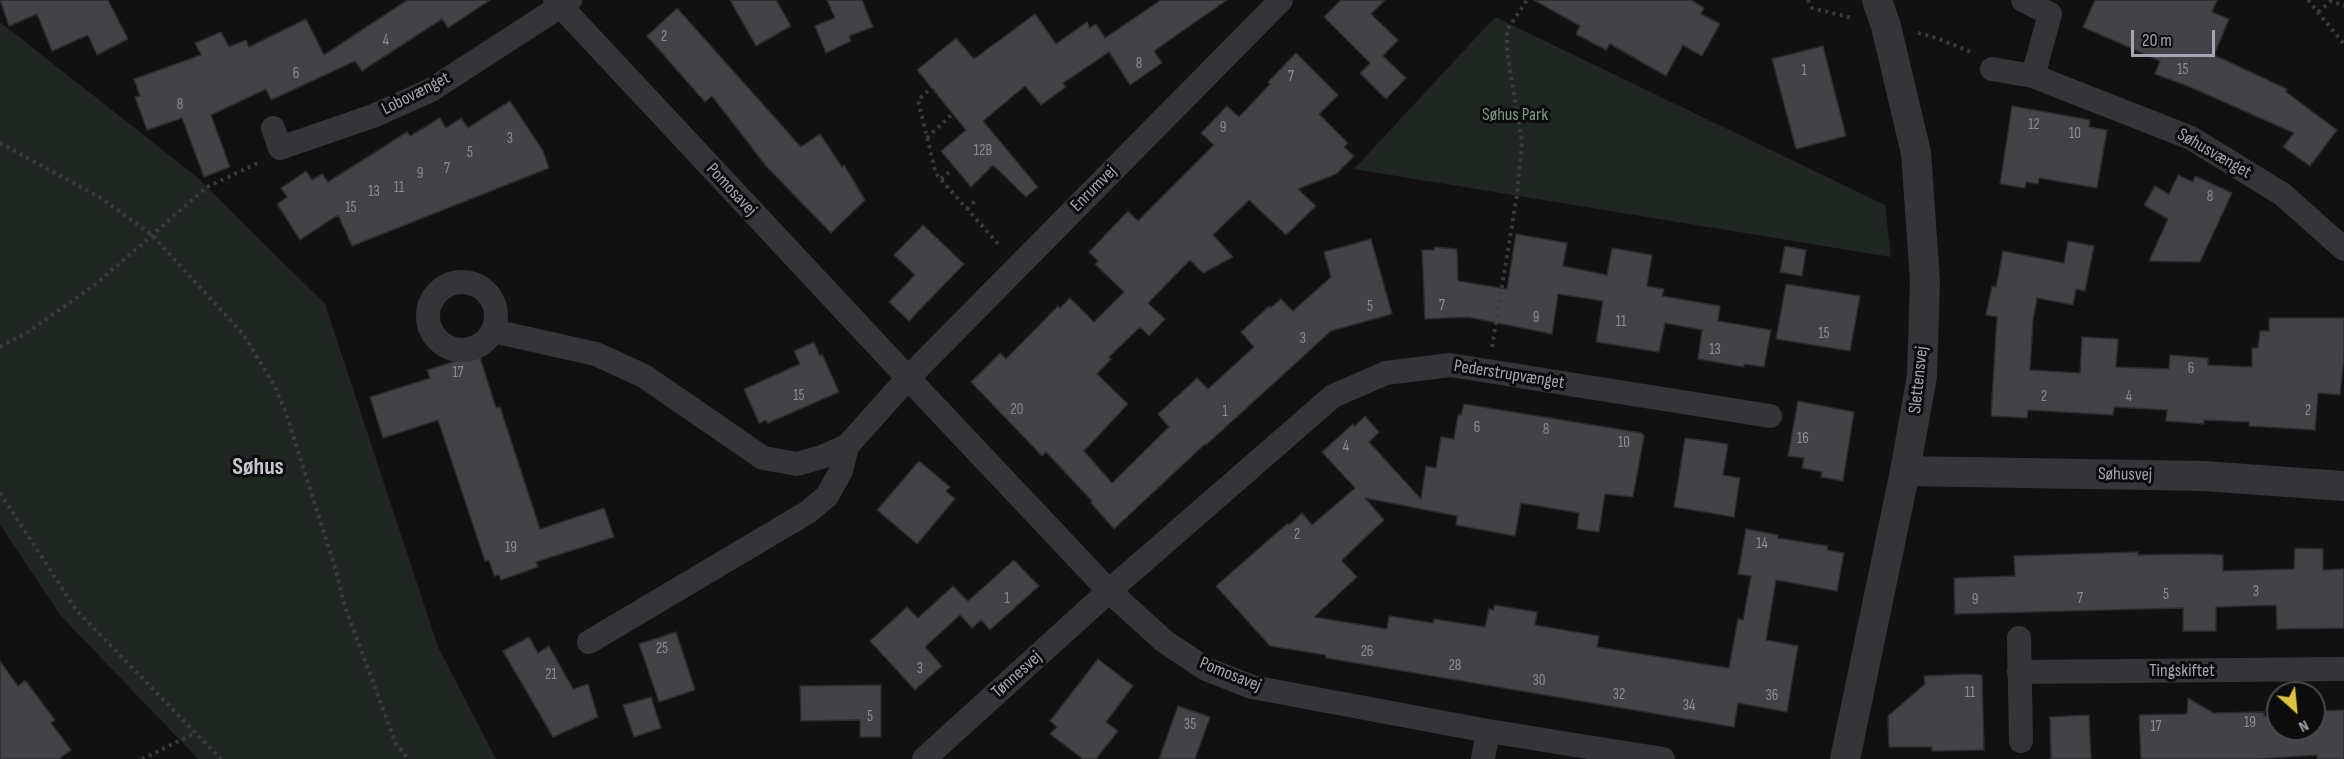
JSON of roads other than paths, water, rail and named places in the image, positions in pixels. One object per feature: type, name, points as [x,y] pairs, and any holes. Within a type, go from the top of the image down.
[{"type":"street","name":"Enrumvej","points":[[908,378],[1281,0]]},
{"type":"street","name":"Slettensvej","points":[[1845,759],[1905,471],[1922,376],[1925,281],[1916,153],[1886,26],[1877,0]]},
{"type":"street","points":[[2023,0],[2050,14],[2033,76]]},
{"type":"street","name":"Lobovænget","points":[[277,138],[373,116],[431,90],[562,2]]},
{"type":"street","name":"Pomosavej","points":[[562,2],[908,378],[1109,591],[1164,641],[1206,669],[1252,687],[1488,731],[1663,759]]},
{"type":"street","name":"Søhusvænget","points":[[1992,69],[2033,76],[2191,138],[2282,194],[2344,249]]},
{"type":"street","points":[[493,331],[596,354],[644,376],[763,458],[797,464],[822,457],[846,446],[908,378]]},
{"type":"street","name":"Pederstrupvænget","points":[[1109,591],[1333,396],[1386,373],[1450,365],[1770,416]]},
{"type":"street","points":[[589,642],[808,512],[827,496],[841,471],[846,446]]},
{"type":"street","name":"Søhusvej","points":[[1905,471],[2204,476],[2344,486]]},
{"type":"street","name":"Tønnesvej","points":[[925,759],[1109,591]]},
{"type":"street","points":[[2019,638],[2021,741]]},
{"type":"street","name":"Tingskiftet","points":[[2019,672],[2344,669]]},
{"type":"street","points":[[1483,759],[1488,731]]},
{"type":"district","name":"Søhus","points":[[258,468]]},
{"type":"park label","name":"Søhus Park","points":[[1515,115]]}]
